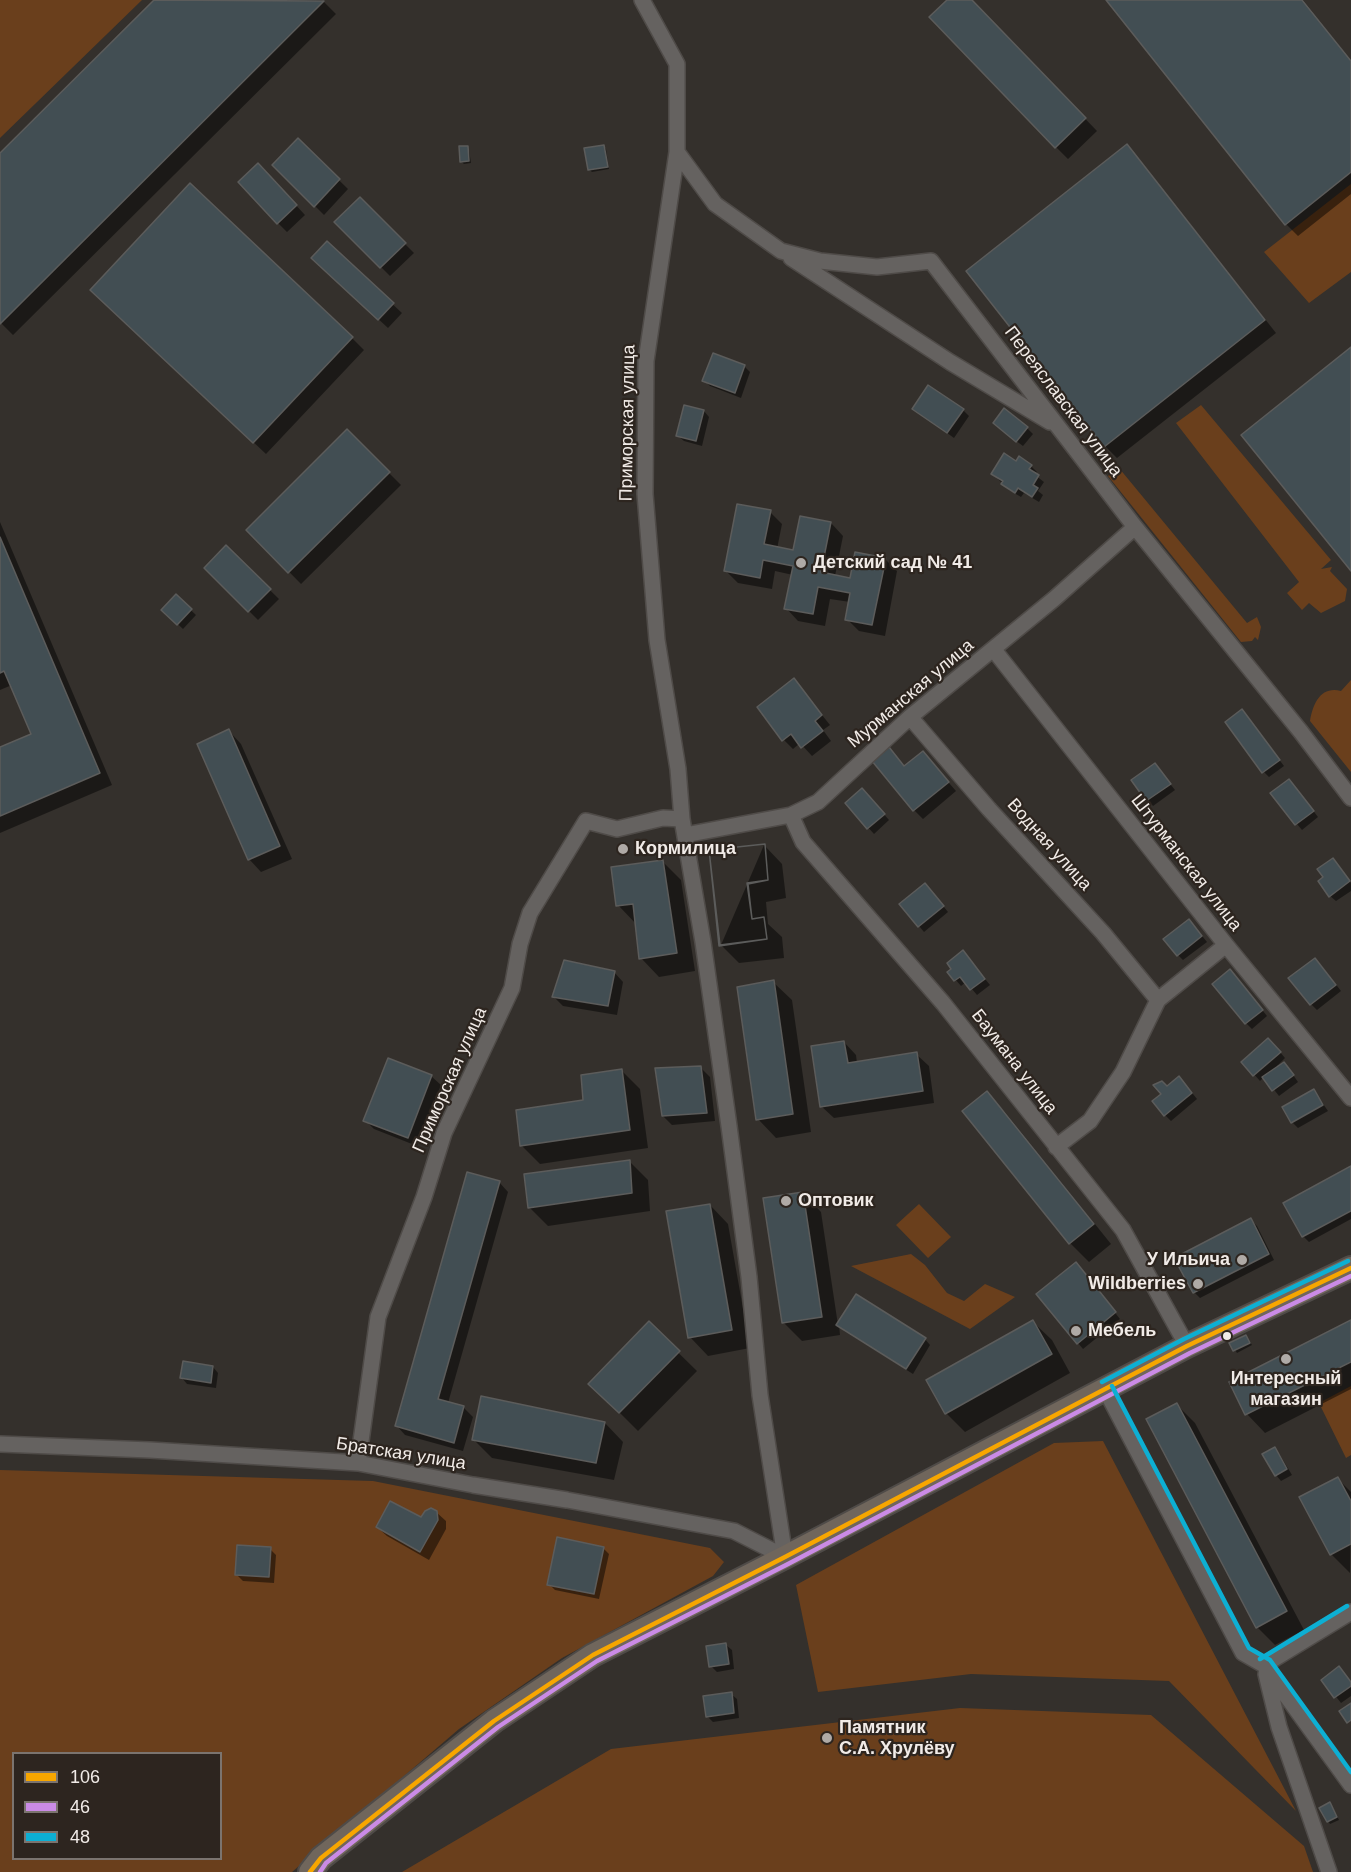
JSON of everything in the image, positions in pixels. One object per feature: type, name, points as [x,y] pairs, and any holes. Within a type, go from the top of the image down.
[{"type":"main road","points":[[310,1872],[321,1858],[494,1721],[593,1655],[1187,1346],[1351,1268]]},
{"type":"street","name":"Приморская улица","points":[[642,0],[677,64],[676,152],[646,361],[645,494],[657,640],[678,769],[683,827],[703,942],[728,1116],[749,1277],[760,1395],[785,1557]]},
{"type":"street","name":"Переяславская улица","points":[[676,152],[715,204],[781,251],[820,261],[877,267],[931,261],[1135,527],[1301,732],[1351,798]]},
{"type":"street","points":[[781,251],[950,362],[1057,426]]},
{"type":"street","name":"Мурманская улица","points":[[683,827],[791,815],[818,802],[910,717],[994,650],[1135,527]]},
{"type":"street","name":"Штурманская улица","points":[[994,650],[1226,945],[1351,1098]]},
{"type":"street","name":"Водная улица","points":[[910,717],[1103,933],[1158,1000]]},
{"type":"street","name":"Баумана улица","points":[[791,815],[803,842],[943,1003],[1123,1230],[1187,1346]]},
{"type":"street","name":"Приморская улица","points":[[358,1463],[378,1317],[424,1197],[444,1133],[512,988],[520,944],[530,913],[586,821],[617,829],[663,818],[683,827]]},
{"type":"street","points":[[1056,1147],[1090,1120],[1122,1072],[1158,1000],[1226,945]]},
{"type":"street","points":[[1105,1389],[1243,1653],[1264,1665],[1351,1785]]},
{"type":"street","name":"Братская улица","points":[[0,1444],[150,1450],[358,1463],[734,1531],[785,1557]]},
{"type":"street","points":[[1264,1665],[1351,1612]]},
{"type":"street","points":[[1264,1665],[1279,1727],[1329,1872]]},
{"type":"shaded area","points":[[0,0],[142,0],[0,138]]},
{"type":"shaded area","points":[[1351,184],[1351,272],[1309,303],[1264,252]]},
{"type":"shaded area","points":[[1201,405],[1331,560],[1321,569],[1332,567],[1330,571],[1347,589],[1345,601],[1321,613],[1309,603],[1302,610],[1287,593],[1299,582],[1176,423]]},
{"type":"shaded area","points":[[1119,468],[1247,623],[1257,617],[1261,627],[1258,640],[1255,637],[1252,641],[1241,642],[1108,476]]},
{"type":"shaded area","points":[[1351,680],[1351,772],[1310,721],[1319,697],[1328,691],[1341,691]]},
{"type":"shaded area","points":[[919,1204],[951,1237],[928,1258],[896,1225]]},
{"type":"shaded area","points":[[911,1254],[925,1265],[947,1293],[964,1301],[985,1284],[1015,1297],[970,1329],[851,1266]]},
{"type":"shaded area","points":[[1351,1386],[1351,1455],[1346,1458],[1319,1403]]},
{"type":"shaded area","points":[[1103,1441],[1296,1811],[1169,1681],[971,1674],[818,1692],[796,1585],[1054,1443]]},
{"type":"shaded area","points":[[0,1470],[373,1481],[710,1548],[724,1562],[713,1576],[562,1658],[459,1729],[292,1872],[0,1872]]},
{"type":"shaded area","points":[[960,1708],[1151,1715],[1304,1846],[1313,1872],[402,1872],[611,1749]]},
{"type":"building","points":[[154,0],[324,1],[0,324],[0,153]]},
{"type":"building","points":[[947,0],[972,0],[1086,118],[1055,148],[929,17]]},
{"type":"building","points":[[1106,0],[1302,0],[1351,61],[1351,172],[1285,225]]},
{"type":"building","points":[[298,138],[340,179],[314,207],[272,165]]},
{"type":"building","points":[[1127,144],[1265,320],[1104,447],[966,271]]},
{"type":"building","points":[[604,145],[608,167],[588,170],[584,148]]},
{"type":"building","points":[[459,146],[468,146],[469,161],[460,162]]},
{"type":"building","points":[[258,163],[297,205],[277,224],[238,182]]},
{"type":"building","points":[[190,183],[353,337],[253,443],[90,290]]},
{"type":"building","points":[[360,197],[406,243],[380,268],[334,222]]},
{"type":"building","points":[[327,241],[394,303],[378,320],[311,258]]},
{"type":"building","points":[[1351,347],[1351,571],[1241,435]]},
{"type":"building","points":[[713,353],[745,365],[735,393],[702,381]]},
{"type":"building","points":[[928,385],[964,409],[947,433],[912,409]]},
{"type":"building","points":[[684,405],[704,410],[696,441],[676,436]]},
{"type":"building","points":[[1004,408],[1028,427],[1016,442],[993,423]]},
{"type":"building","points":[[347,429],[390,472],[288,573],[246,530]]},
{"type":"building","points":[[1004,453],[1016,461],[1019,456],[1032,465],[1029,469],[1039,475],[1033,485],[1038,488],[1032,497],[1018,488],[1015,493],[1001,484],[1003,481],[991,474]]},
{"type":"building","name":"Детский сад № 41","points":[[737,504],[771,510],[764,544],[793,550],[800,516],[831,522],[821,572],[850,578],[855,552],[886,558],[872,625],[845,620],[850,593],[818,587],[813,614],[784,609],[793,566],[763,560],[760,578],[724,571]]},
{"type":"building","points":[[0,537],[100,773],[0,816],[0,747],[31,734],[4,671],[0,673]]},
{"type":"building","points":[[226,545],[271,589],[248,612],[204,568]]},
{"type":"building","points":[[176,594],[192,609],[177,625],[161,610]]},
{"type":"building","points":[[794,678],[822,715],[815,721],[823,731],[801,748],[791,734],[782,741],[757,707]]},
{"type":"building","points":[[1242,709],[1280,760],[1262,773],[1225,722]]},
{"type":"building","points":[[229,729],[280,846],[248,860],[197,744]]},
{"type":"building","points":[[889,747],[904,766],[923,751],[949,782],[913,811],[872,761]]},
{"type":"building","points":[[1155,763],[1171,784],[1146,801],[1131,780]]},
{"type":"building","points":[[1289,779],[1314,811],[1295,825],[1270,793]]},
{"type":"building","points":[[862,788],[885,814],[867,829],[845,803]]},
{"type":"building","points":[[765,844],[768,880],[748,884],[752,919],[764,917],[767,939],[719,946],[709,850]]},
{"type":"building","points":[[765,844],[768,880],[747,883],[752,919],[764,917],[767,939],[720,945],[709,850]]},
{"type":"building","points":[[1333,858],[1350,881],[1329,897],[1318,881],[1323,877],[1317,869]]},
{"type":"building","points":[[663,860],[677,953],[639,959],[633,904],[616,906],[611,867]]},
{"type":"building","points":[[925,883],[944,906],[918,927],[899,904]]},
{"type":"building","points":[[1189,919],[1202,936],[1177,956],[1163,939]]},
{"type":"building","points":[[963,950],[985,979],[970,990],[960,977],[954,981],[947,972],[951,969],[947,963]]},
{"type":"building","points":[[1315,958],[1336,985],[1310,1005],[1288,978]]},
{"type":"building","points":[[564,960],[615,971],[608,1006],[552,997]]},
{"type":"building","points":[[1230,969],[1263,1010],[1245,1024],[1212,984]]},
{"type":"building","points":[[774,980],[793,1114],[756,1120],[737,987]]},
{"type":"building","points":[[1268,1038],[1281,1052],[1253,1076],[1241,1062]]},
{"type":"building","points":[[844,1041],[848,1063],[917,1052],[923,1091],[820,1107],[811,1046]]},
{"type":"building","points":[[388,1058],[432,1075],[408,1138],[363,1121]]},
{"type":"building","points":[[1284,1062],[1294,1075],[1272,1091],[1262,1077]]},
{"type":"building","points":[[701,1066],[707,1113],[662,1116],[655,1068]]},
{"type":"building","points":[[622,1069],[630,1130],[520,1146],[516,1110],[583,1100],[581,1075]]},
{"type":"building","points":[[1179,1076],[1192,1093],[1164,1116],[1152,1101],[1161,1094],[1153,1085],[1162,1081],[1167,1086]]},
{"type":"building","points":[[1314,1089],[1323,1105],[1291,1123],[1282,1107]]},
{"type":"building","points":[[987,1091],[1094,1224],[1069,1244],[962,1111]]},
{"type":"building","points":[[630,1160],[632,1193],[528,1208],[524,1174]]},
{"type":"building","points":[[1351,1166],[1351,1211],[1302,1237],[1283,1203]]},
{"type":"building","points":[[467,1172],[500,1181],[438,1399],[464,1406],[454,1443],[395,1426]]},
{"type":"building","points":[[803,1192],[822,1317],[782,1323],[763,1198]]},
{"type":"building","points":[[710,1204],[732,1330],[688,1338],[666,1211]]},
{"type":"building","points":[[1251,1218],[1269,1254],[1193,1293],[1174,1258]]},
{"type":"building","points":[[1076,1262],[1116,1312],[1077,1344],[1036,1294]]},
{"type":"building","points":[[856,1294],[926,1338],[906,1369],[836,1325]]},
{"type":"building","points":[[1033,1320],[1052,1354],[945,1414],[926,1380]]},
{"type":"building","points":[[1351,1320],[1351,1362],[1245,1415],[1229,1382]]},
{"type":"building","points":[[649,1321],[680,1351],[619,1413],[588,1384]]},
{"type":"building","points":[[1246,1335],[1250,1343],[1233,1351],[1229,1343]]},
{"type":"building","points":[[183,1361],[213,1366],[211,1383],[180,1378]]},
{"type":"building","points":[[481,1396],[605,1422],[596,1463],[472,1440]]},
{"type":"building","points":[[1177,1403],[1287,1611],[1256,1628],[1146,1419]]},
{"type":"building","points":[[1275,1447],[1287,1469],[1275,1476],[1262,1454]]},
{"type":"building","points":[[1338,1477],[1351,1501],[1351,1544],[1330,1555],[1299,1497]]},
{"type":"building","points":[[390,1501],[421,1517],[431,1508],[437,1511],[438,1520],[420,1552],[376,1527]]},
{"type":"building","points":[[557,1537],[604,1547],[594,1594],[547,1585]]},
{"type":"building","points":[[237,1545],[271,1547],[269,1577],[235,1575]]},
{"type":"building","points":[[726,1643],[729,1664],[709,1667],[706,1646]]},
{"type":"building","points":[[1339,1666],[1351,1682],[1351,1686],[1334,1698],[1321,1680]]},
{"type":"building","points":[[732,1692],[734,1713],[706,1717],[703,1696]]},
{"type":"building","points":[[1351,1703],[1351,1720],[1347,1723],[1339,1711]]},
{"type":"building","points":[[1330,1802],[1337,1817],[1327,1822],[1319,1808]]},
{"type":"transit line","name":"48","points":[[1102,1382],[1184,1339],[1348,1261]]},
{"type":"transit line","name":"106","points":[[310,1872],[321,1858],[494,1721],[593,1655],[1187,1346],[1351,1268]]},
{"type":"transit line","name":"46","points":[[320,1872],[326,1863],[498,1727],[597,1661],[788,1564],[1190,1353],[1351,1276]]},
{"type":"transit line","name":"48","points":[[1112,1386],[1249,1648],[1270,1660],[1351,1772]]},
{"type":"transit line","name":"48","points":[[1260,1659],[1347,1606]]},
{"type":"place","name":"Детский сад № 41","points":[[801,563]]},
{"type":"place","name":"Кормилица","points":[[623,849]]},
{"type":"place","name":"Оптовик","points":[[786,1201]]},
{"type":"place","name":"У Ильича","points":[[1242,1260]]},
{"type":"place","name":"Wildberries","points":[[1198,1284]]},
{"type":"place","name":"Мебель","points":[[1076,1331]]},
{"type":"place","name":"Интересный магазин","points":[[1286,1359]]},
{"type":"place","name":"Памятник С.А. Хрулёву","points":[[827,1738]]}]
